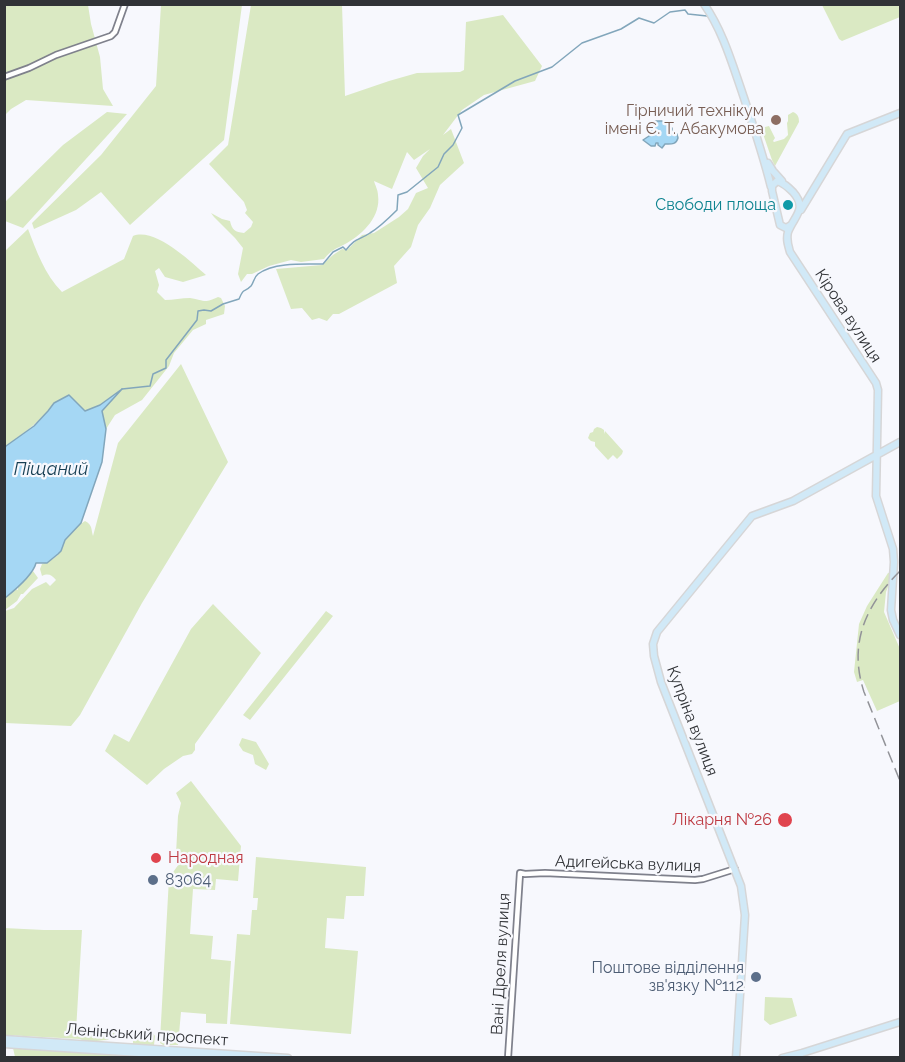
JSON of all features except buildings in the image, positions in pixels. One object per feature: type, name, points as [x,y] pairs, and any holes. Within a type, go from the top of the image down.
[{"type":"main road","points":[[704,4],[725,42],[764,158],[780,225],[786,228],[791,225]]},
{"type":"main road","points":[[790,252],[787,237],[791,225],[847,134],[900,113]]},
{"type":"main road","points":[[764,158],[795,194],[800,203],[799,213]]},
{"type":"main road","points":[[772,191],[775,182],[785,183]]},
{"type":"main road","points":[[795,194],[802,196],[810,194]]},
{"type":"main road","name":"Кірова вулиця","points":[[780,225],[790,252],[876,383],[878,396],[876,496],[893,549],[891,610],[900,635]]},
{"type":"main road","name":"Купріна вулиця","points":[[736,1058],[745,915],[741,886],[670,705],[654,656],[653,644],[657,632],[752,516],[793,501],[900,442]]},
{"type":"main road","points":[[782,1058],[900,1024]]},
{"type":"main road","points":[[800,1058],[900,1024]]},
{"type":"main road","name":"Ленінський проспект","points":[[4,1039],[288,1058]]},
{"type":"main road","name":"Ленінський проспект","points":[[4,1044],[214,1058]]},
{"type":"street","points":[[4,76],[111,36],[115,32],[125,4]]},
{"type":"street","name":"Адигейська вулиця","points":[[520,873],[695,880],[735,869]]},
{"type":"street","name":"Вані Дреля вулиця","points":[[508,1058],[520,873]]},
{"type":"green space","points":[[5,5],[88,5],[100,57],[103,89],[113,106],[26,100],[5,115]]},
{"type":"green space","points":[[161,5],[242,5],[224,140],[130,225],[101,192],[76,210],[34,229],[32,223],[101,155],[156,86]]},
{"type":"green space","points":[[251,5],[342,5],[345,96],[417,73],[464,70],[466,22],[503,15],[542,66],[535,81],[484,95],[462,110],[443,135],[451,129],[464,163],[440,185],[430,208],[418,225],[411,247],[394,266],[397,283],[339,314],[333,314],[327,321],[319,318],[312,320],[302,308],[291,309],[276,269],[322,265],[342,249],[347,250],[362,235],[374,233],[399,217],[408,209],[416,193],[428,188],[416,168],[430,149],[414,160],[407,152],[392,189],[374,181],[378,193],[377,210],[370,223],[353,239],[332,251],[324,259],[301,262],[291,260],[269,266],[247,274],[241,282],[238,274],[243,248],[211,213],[230,221],[233,228],[241,233],[251,227],[253,222],[245,213],[247,210],[244,202],[209,164],[228,145]]},
{"type":"green space","points":[[822,5],[900,5],[900,17],[842,41]]},
{"type":"green space","points":[[107,112],[127,114],[23,228],[5,221],[5,202],[63,145]]},
{"type":"green space","points":[[793,112],[798,116],[799,122],[775,166],[761,128],[769,126],[775,138],[774,142],[784,139],[788,135],[788,115]]},
{"type":"green space","points":[[28,229],[46,270],[62,292],[124,259],[133,236],[142,235],[152,236],[172,247],[206,275],[183,282],[165,277],[159,268],[155,271],[159,285],[157,292],[165,300],[190,298],[207,301],[218,297],[225,306],[224,314],[206,320],[206,324],[193,330],[174,353],[169,366],[142,400],[115,415],[106,429],[102,411],[119,391],[100,405],[85,411],[54,403],[38,421],[5,449],[5,251]]},
{"type":"green space","points":[[181,364],[228,462],[142,603],[80,715],[71,726],[5,723],[5,611],[14,608],[32,589],[46,582],[50,586],[56,580],[50,575],[42,576],[40,569],[42,564],[59,554],[68,536],[77,527],[85,521],[91,526],[93,536],[118,443]]},
{"type":"green space","points":[[597,427],[604,430],[604,434],[605,431],[623,451],[617,459],[613,455],[608,460],[595,446],[595,442],[588,438]]},
{"type":"green space","points":[[33,571],[38,578],[17,601],[5,610],[5,598],[16,589],[18,590],[18,587]]},
{"type":"green space","points":[[891,572],[884,612],[900,649],[900,701],[877,711],[863,680],[857,682],[854,672],[859,624],[867,606],[888,573]]},
{"type":"green space","points":[[213,604],[261,653],[195,744],[192,754],[183,756],[164,769],[147,785],[105,751],[114,734],[129,742],[191,629]]},
{"type":"green space","points":[[326,611],[333,616],[250,720],[243,715]]},
{"type":"green space","points":[[242,738],[256,742],[269,764],[266,770],[255,764],[253,755],[243,751],[239,745]]},
{"type":"green space","points":[[191,781],[241,846],[238,881],[216,879],[215,890],[193,889],[190,934],[213,936],[211,959],[231,961],[227,1024],[206,1023],[206,1014],[181,1012],[178,1045],[163,1045],[160,1040],[169,878],[181,861],[176,854],[181,803],[176,793]]},
{"type":"green space","points":[[256,857],[366,867],[364,896],[346,896],[344,919],[327,918],[325,948],[358,951],[351,1034],[230,1024],[237,934],[250,935],[252,910],[257,910],[258,898],[253,898]]},
{"type":"green space","points":[[4,928],[82,930],[76,1031],[146,1034],[149,1032],[155,1036],[154,1045],[133,1045],[133,1037],[111,1035],[108,1040],[90,1042],[80,1039],[5,1035]]},
{"type":"green space","points":[[765,997],[792,998],[797,1016],[770,1025],[764,1020]]},
{"type":"green space","points":[[13,1048],[180,1057],[15,1057]]},
{"type":"water","points":[[656,121],[662,121],[672,128],[672,131],[677,134],[676,142],[665,144],[662,148],[658,143],[651,146],[643,140],[649,136]]},
{"type":"water","name":"Піщаний","points":[[122,389],[102,411],[106,429],[102,462],[81,523],[65,540],[58,554],[47,563],[36,563],[28,577],[5,598],[4,449],[34,426],[54,403],[69,395],[85,411],[100,405]]},
{"type":"waterway","points":[[122,389],[150,386],[153,374],[166,368],[166,360],[197,320],[198,311],[211,311],[239,299],[257,275],[272,267],[289,264],[323,264],[333,252],[343,247],[346,250],[355,241],[381,225],[397,210],[398,195],[407,192],[438,167],[462,128],[458,115],[515,81],[552,67],[582,43],[621,29],[639,18],[654,23],[670,12],[685,10],[688,14],[707,16]]},
{"type":"railway","points":[[900,571],[869,611],[859,641],[858,657],[864,692],[900,781]]},
{"type":"place","name":"Гірничий технікум імені Є. Т. Абакумова","points":[[776,120]]},
{"type":"place","name":"Свободи площа","points":[[788,205]]},
{"type":"place","name":"Лікарня №26","points":[[785,820]]},
{"type":"place","name":"Народная","points":[[156,858]]},
{"type":"place","name":"83064","points":[[153,880]]},
{"type":"place","name":"Поштове відділення зв'язку №112","points":[[756,977]]}]
